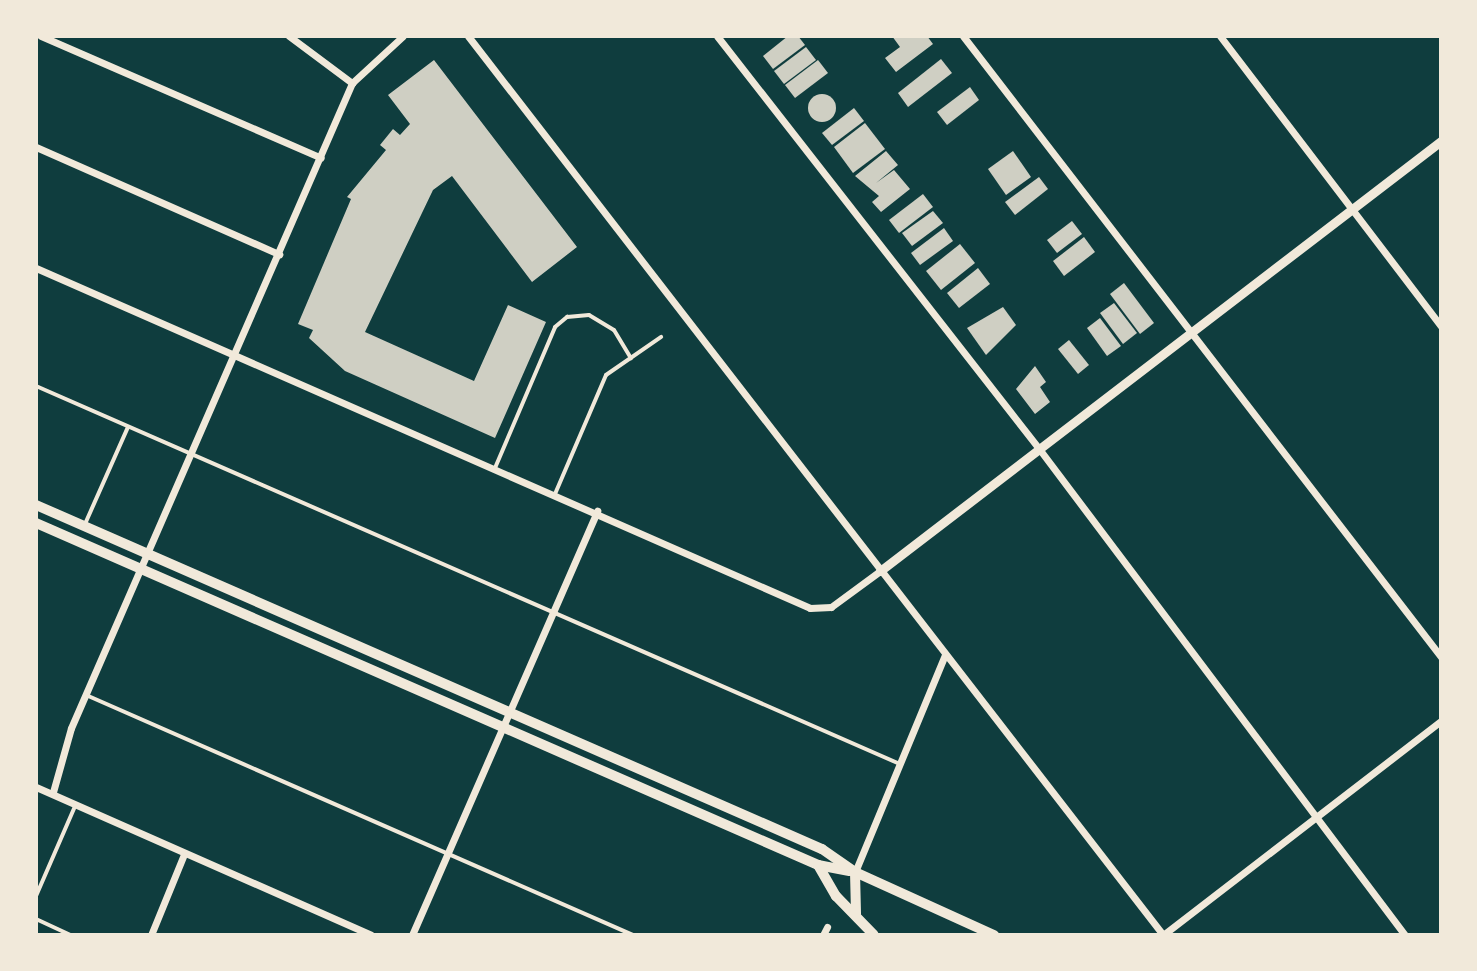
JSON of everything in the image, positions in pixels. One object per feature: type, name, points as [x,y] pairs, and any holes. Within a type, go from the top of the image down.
[{"type":"main road","points":[[36,505],[822,849],[855,872],[994,935]]},
{"type":"main road","points":[[36,523],[818,865],[855,872]]},
{"type":"main road","points":[[818,865],[836,896],[874,935]]},
{"type":"main road","points":[[855,872],[856,914]]},
{"type":"street","points":[[41,36],[321,158]]},
{"type":"street","points":[[289,36],[352,83]]},
{"type":"street","points":[[53,792],[86,695],[352,83],[403,36]]},
{"type":"street","points":[[468,36],[1163,935],[1441,721]]},
{"type":"street","points":[[717,36],[1040,450],[1405,935]]},
{"type":"street","points":[[963,36],[1441,657]]},
{"type":"street","points":[[1220,36],[1441,326]]},
{"type":"street","points":[[36,268],[597,511],[810,608],[831,607],[1441,141]]},
{"type":"street","points":[[36,147],[279,254]]},
{"type":"street","points":[[412,935],[506,711],[597,511]]},
{"type":"street","points":[[855,872],[945,655]]},
{"type":"street","points":[[36,787],[371,935]]},
{"type":"street","points":[[151,935],[184,854]]},
{"type":"lane","points":[[495,468],[555,327],[567,317],[589,315],[614,330],[631,358]]},
{"type":"lane","points":[[555,494],[606,375],[661,337]]},
{"type":"lane","points":[[36,386],[900,764]]},
{"type":"lane","points":[[84,526],[128,427]]},
{"type":"lane","points":[[86,695],[633,935]]},
{"type":"lane","points":[[36,896],[76,804]]},
{"type":"lane","points":[[36,919],[70,935]]},
{"type":"building","points":[[788,36],[798,36],[805,45],[773,69],[763,56]]},
{"type":"building","points":[[892,36],[927,36],[933,44],[896,72],[885,58],[900,47]]},
{"type":"building","points":[[806,47],[816,60],[784,84],[774,71]]},
{"type":"building","points":[[941,59],[952,73],[908,107],[898,93]]},
{"type":"building","points":[[434,60],[577,247],[532,282],[452,176],[433,190],[365,332],[474,381],[508,305],[546,322],[495,438],[345,371],[309,338],[313,330],[298,324],[351,199],[347,197],[386,150],[380,145],[393,129],[400,135],[410,124],[388,95]]},
{"type":"building","points":[[818,60],[828,73],[795,98],[785,85]]},
{"type":"building","points":[[970,87],[979,100],[947,125],[937,112]]},
{"type":"building","points":[[822,94],[832,98],[836,108],[832,118],[822,122],[812,118],[808,108],[812,98]]},
{"type":"building","points":[[854,108],[864,121],[832,145],[822,133]]},
{"type":"building","points":[[865,123],[885,149],[853,173],[834,147]]},
{"type":"building","points":[[886,151],[898,165],[876,183],[894,170],[910,189],[881,212],[872,202],[879,196],[855,176]]},
{"type":"building","points":[[1013,151],[1031,177],[1006,195],[988,169]]},
{"type":"building","points":[[1039,177],[1048,189],[1015,215],[1005,202]]},
{"type":"building","points":[[923,194],[933,207],[899,233],[889,220]]},
{"type":"building","points":[[933,211],[943,223],[912,246],[902,233]]},
{"type":"building","points":[[1072,221],[1082,234],[1057,253],[1047,240]]},
{"type":"building","points":[[944,228],[953,241],[920,265],[911,253]]},
{"type":"building","points":[[1084,237],[1095,252],[1064,276],[1053,261]]},
{"type":"building","points":[[960,244],[975,263],[941,290],[926,271]]},
{"type":"building","points":[[978,268],[990,284],[959,308],[947,293]]},
{"type":"building","points":[[1124,283],[1154,323],[1140,334],[1110,294]]},
{"type":"building","points":[[1114,303],[1137,333],[1123,344],[1100,313]]},
{"type":"building","points":[[1003,307],[1016,325],[986,355],[967,328]]},
{"type":"building","points":[[1100,318],[1121,346],[1107,356],[1087,328]]},
{"type":"building","points":[[1069,340],[1089,365],[1078,374],[1058,349]]},
{"type":"building","points":[[1035,366],[1046,382],[1040,387],[1050,402],[1035,414],[1016,389]]}]
